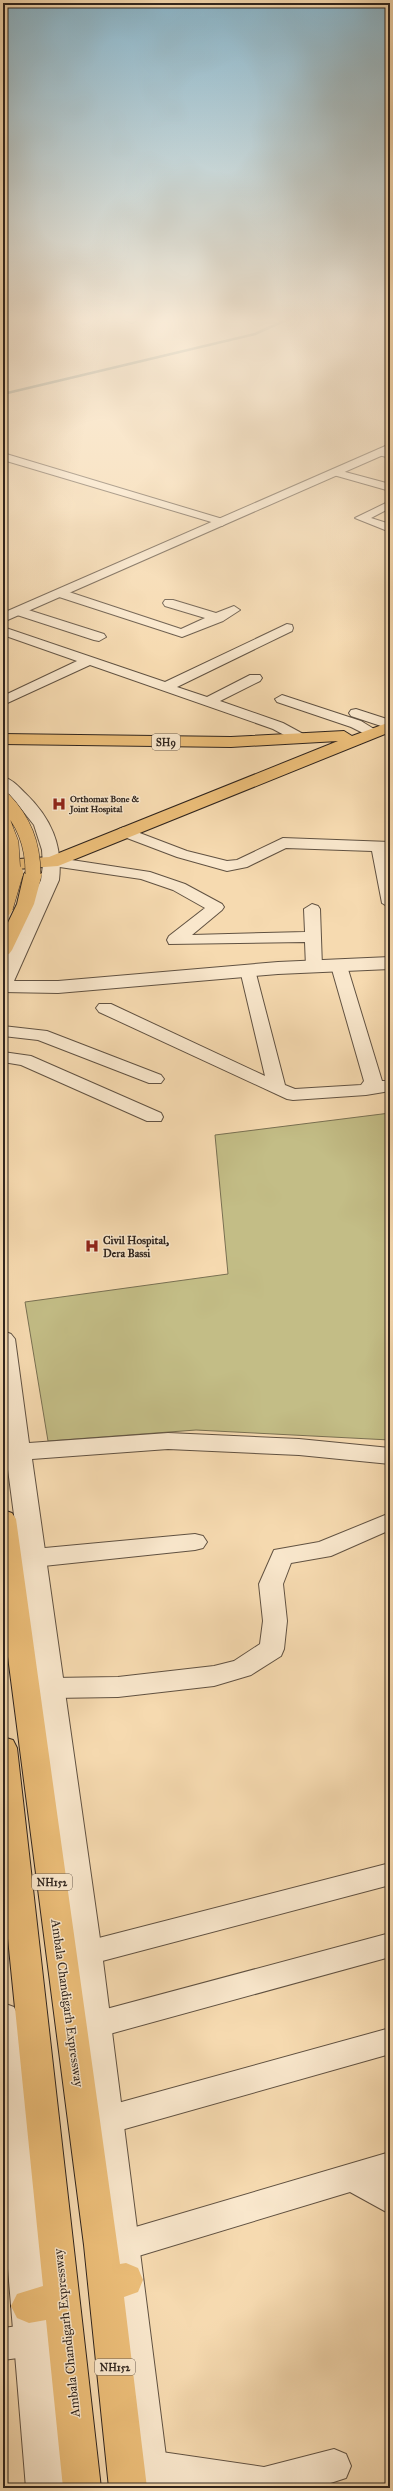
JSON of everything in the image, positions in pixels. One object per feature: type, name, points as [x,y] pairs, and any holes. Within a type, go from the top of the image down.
[{"type":"main road","name":"SH9","points":[[3,739],[223,742],[302,739],[383,729]]},
{"type":"main road","points":[[4,859],[52,862],[315,755],[383,729]]},
{"type":"main road","points":[[3,799],[24,824],[32,846],[34,860],[30,893],[3,950]]},
{"type":"main road","points":[[3,822],[12,846],[14,868],[11,888],[3,907]]},
{"type":"main road","name":"Ambala Chandigarh Expressway","points":[[3,1519],[111,2246],[143,2481]]},
{"type":"main road","name":"Ambala Chandigarh Expressway","points":[[3,1748],[58,2251],[46,2303],[82,2488]]},
{"type":"street","points":[[4,617],[334,472],[386,452]]},
{"type":"street","points":[[3,456],[222,522]]},
{"type":"street","points":[[334,472],[390,488]]},
{"type":"street","points":[[390,504],[361,518],[390,528]]},
{"type":"street","points":[[60,593],[182,633],[234,610]]},
{"type":"street","points":[[169,603],[218,618]]},
{"type":"street","points":[[19,611],[99,637]]},
{"type":"street","points":[[166,687],[287,628]]},
{"type":"street","points":[[3,631],[278,726],[302,739]]},
{"type":"street","points":[[3,701],[88,660]]},
{"type":"street","points":[[208,702],[255,678]]},
{"type":"street","points":[[282,699],[356,724],[383,729]]},
{"type":"street","points":[[322,701],[383,729]]},
{"type":"street","points":[[3,782],[29,804],[42,823],[49,836],[52,862],[50,880],[3,986],[90,985],[248,970],[390,963]]},
{"type":"street","points":[[124,832],[182,854],[227,866],[241,864],[283,842],[384,846],[390,903]]},
{"type":"street","points":[[3,884],[4,859]]},
{"type":"street","points":[[52,862],[144,875],[179,887],[216,907],[175,940],[312,937]]},
{"type":"street","points":[[312,909],[314,967]]},
{"type":"street","points":[[339,966],[373,1082],[368,1088]]},
{"type":"street","points":[[248,970],[277,1088]]},
{"type":"street","points":[[105,1008],[293,1096],[332,1094],[390,1086]]},
{"type":"street","points":[[3,1031],[41,1035],[155,1079]]},
{"type":"street","points":[[3,1057],[25,1060],[154,1117]]},
{"type":"street","points":[[3,1339],[11,1453],[34,1558],[87,1952],[107,2120],[111,2246],[390,2166]]},
{"type":"street","points":[[11,1453],[80,1446],[168,1441],[299,1447],[390,1456]]},
{"type":"street","points":[[52,1688],[118,1687],[214,1676],[242,1668],[272,1650],[275,1621],[271,1584],[282,1556],[324,1550],[390,1521]]},
{"type":"street","points":[[34,1558],[195,1542]]},
{"type":"street","points":[[87,1952],[390,1874]]},
{"type":"street","points":[[95,2025],[390,1945]]},
{"type":"street","points":[[4,2033],[11,2184],[46,2303],[18,2342],[46,2488]]},
{"type":"street","points":[[107,2120],[390,2041]]},
{"type":"street","points":[[352,2177],[390,2199]]},
{"type":"street","points":[[143,2481],[264,2484],[334,2466]]},
{"type":"shaded area","points":[[390,1113],[390,1440],[196,1430],[48,1441],[25,1302],[228,1274],[215,1135]]},
{"type":"place","name":"Orthomax Bone & Joint Hospital","points":[[59,804]]},
{"type":"place","name":"Civil Hospital, Dera Bassi","points":[[92,1246]]}]
